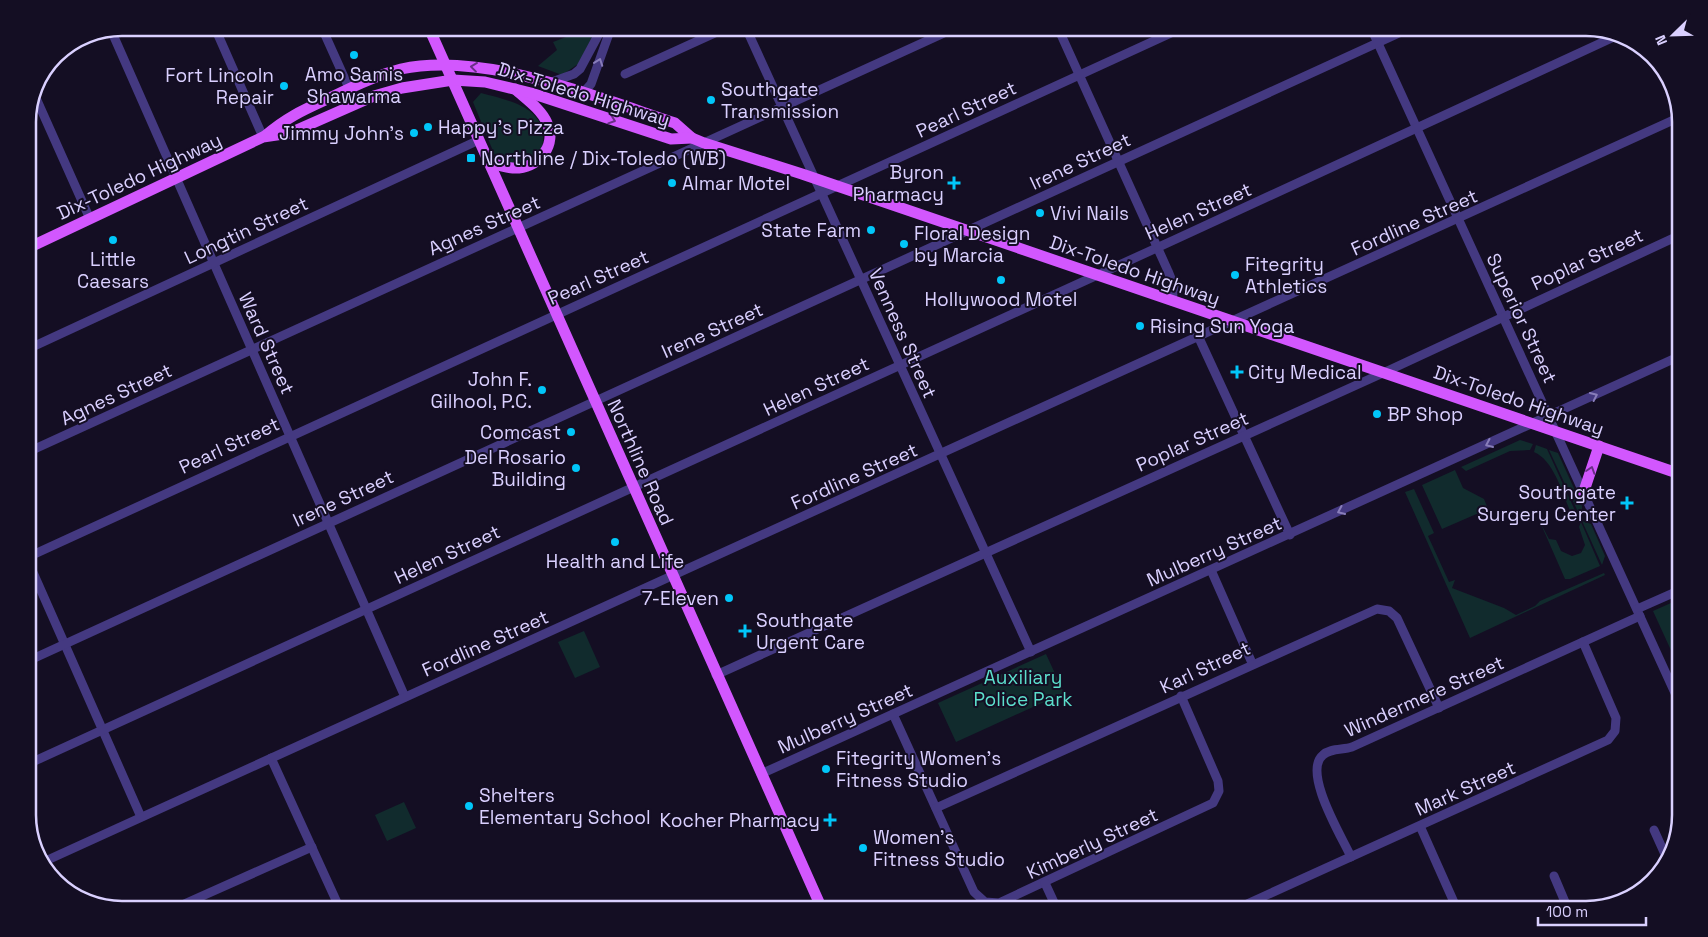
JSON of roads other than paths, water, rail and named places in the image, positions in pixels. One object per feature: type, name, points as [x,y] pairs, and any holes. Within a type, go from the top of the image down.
[{"type":"main road","name":"Northline Road","points":[[433,36],[818,901]]},
{"type":"main road","name":"Dix-Toledo Highway","points":[[36,244],[264,136],[285,119],[349,88],[371,78],[402,69],[446,65],[480,67],[549,84],[675,123],[692,138]]},
{"type":"main road","name":"Dix-Toledo Highway","points":[[264,136],[290,133],[354,103],[390,91],[453,80],[485,82],[513,88],[671,139],[692,138],[1672,471]]},
{"type":"main road","points":[[488,162],[507,168],[527,167],[542,157],[549,145],[550,131],[546,121],[539,111],[513,88]]},
{"type":"main road","points":[[531,93],[564,98],[582,94]]},
{"type":"main road","points":[[1583,494],[1599,446]]},
{"type":"street","points":[[219,36],[264,136]]},
{"type":"street","points":[[326,36],[349,88]]},
{"type":"street","points":[[549,84],[574,74],[580,69],[598,36]]},
{"type":"street","points":[[582,94],[591,84],[608,36]]},
{"type":"street","points":[[625,74],[708,36]]},
{"type":"street","name":"Venness Street","points":[[750,36],[1031,652]]},
{"type":"street","name":"Agnes Street","points":[[36,448],[938,36]]},
{"type":"street","points":[[1062,36],[1158,247],[1174,286],[1172,301]]},
{"type":"street","name":"Pearl Street","points":[[36,553],[289,435],[1164,36]]},
{"type":"street","name":"Superior Street","points":[[1375,36],[1672,686]]},
{"type":"street","name":"Irene Street","points":[[36,657],[1392,36]]},
{"type":"street","name":"Ward Street","points":[[114,37],[405,697]]},
{"type":"street","name":"Helen Street","points":[[36,760],[1098,276],[1609,39]]},
{"type":"street","points":[[38,103],[90,219]]},
{"type":"street","name":"Fordline Street","points":[[49,859],[1199,338],[1672,121]]},
{"type":"street","name":"Longtin Street","points":[[36,345],[479,140]]},
{"type":"street","name":"Poplar Street","points":[[716,675],[1383,373],[1672,238]]},
{"type":"street","points":[[1199,338],[1290,534]]},
{"type":"street","name":"Mulberry Street","points":[[761,774],[1550,417],[1672,360]]},
{"type":"street","points":[[1211,570],[1252,664]]},
{"type":"street","points":[[36,579],[141,817]]},
{"type":"street","name":"Windermere Street","points":[[1351,857],[1316,780],[1315,770],[1318,761],[1328,752],[1352,747],[1439,708],[1583,642],[1672,594]]},
{"type":"street","name":"Karl Street","points":[[936,808],[1372,610],[1386,610],[1397,618],[1439,708]]},
{"type":"street","name":"Mark Street","points":[[1256,901],[1608,740],[1615,731],[1616,718],[1583,642]]},
{"type":"street","name":"Kimberly Street","points":[[1003,901],[1213,803],[1219,791],[1218,780],[1181,696]]},
{"type":"street","name":"Kimberly Street","points":[[893,714],[974,892],[983,901]]},
{"type":"street","points":[[271,758],[336,901]]},
{"type":"street","points":[[1420,826],[1453,901]]},
{"type":"street","points":[[1654,830],[1664,851]]},
{"type":"street","points":[[193,901],[312,847]]},
{"type":"street","points":[[1554,876],[1564,901]]},
{"type":"street","points":[[1045,882],[1053,901]]},
{"type":"place","name":"Amo Samis Shawarma","points":[[354,55]]},
{"type":"place","name":"Fort Lincoln Repair","points":[[284,86]]},
{"type":"place","name":"Southgate Transmission","points":[[711,100]]},
{"type":"place","name":"Happy's Pizza","points":[[428,127]]},
{"type":"place","name":"Jimmy John's","points":[[414,133]]},
{"type":"place","name":"Northline / Dix-Toledo (WB)","points":[[471,158]]},
{"type":"place","name":"Almar Motel","points":[[672,183]]},
{"type":"place","name":"Byron Pharmacy","points":[[954,183]]},
{"type":"place","name":"Vivi Nails","points":[[1040,213]]},
{"type":"place","name":"State Farm","points":[[871,230]]},
{"type":"place","name":"Little Caesars","points":[[113,240]]},
{"type":"place","name":"Floral Design by Marcia","points":[[904,244]]},
{"type":"place","name":"Fitegrity Athletics","points":[[1235,275]]},
{"type":"place","name":"Hollywood Motel","points":[[1001,280]]},
{"type":"place","name":"Rising Sun Yoga","points":[[1140,326]]},
{"type":"place","name":"City Medical","points":[[1237,372]]},
{"type":"place","name":"John F. Gilhool, P.C.","points":[[542,390]]},
{"type":"place","name":"BP Shop","points":[[1377,414]]},
{"type":"place","name":"Comcast","points":[[571,432]]},
{"type":"place","name":"Del Rosario Building","points":[[576,468]]},
{"type":"place","name":"Southgate Surgery Center","points":[[1627,503]]},
{"type":"place","name":"Health and Life","points":[[615,542]]},
{"type":"place","name":"7-Eleven","points":[[729,598]]},
{"type":"place","name":"Southgate Urgent Care","points":[[745,631]]},
{"type":"place","name":"Fitegrity Women's Fitness Studio","points":[[826,769]]},
{"type":"place","name":"Shelters Elementary School","points":[[469,806]]},
{"type":"place","name":"Kocher Pharmacy","points":[[830,820]]},
{"type":"place","name":"Women's Fitness Studio","points":[[863,848]]},
{"type":"park label","name":"Auxiliary Police Park","points":[[1023,688]]}]
